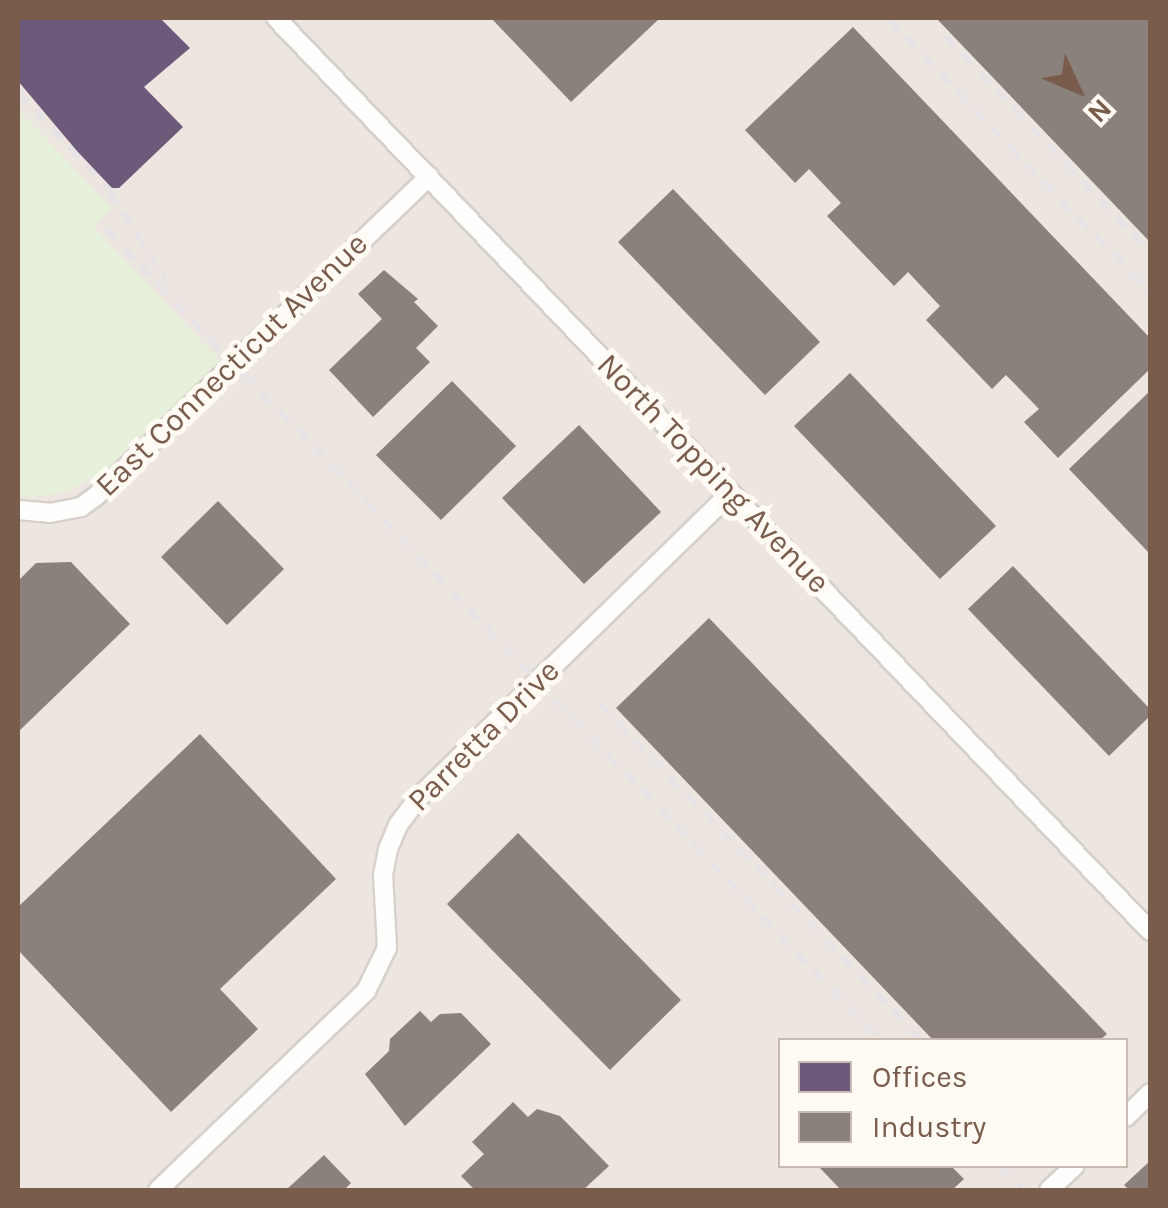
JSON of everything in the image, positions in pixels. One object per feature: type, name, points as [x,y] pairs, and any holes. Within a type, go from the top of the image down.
[{"type":"street","name":"North Topping Avenue","points":[[276,18],[1150,931]]},
{"type":"street","name":"East Connecticut Avenue","points":[[18,510],[50,513],[80,507],[95,497],[429,177]]},
{"type":"street","name":"Parretta Drive","points":[[158,1190],[366,991],[387,948],[383,875],[388,850],[398,825],[419,797],[731,493]]},
{"type":"street","points":[[1128,1115],[1150,1093]]},
{"type":"street","points":[[1048,1190],[1073,1168]]},
{"type":"shaded area","points":[[18,18],[1150,18],[1150,1190],[18,1190]]},
{"type":"green space","points":[[18,109],[112,208],[94,227],[220,361],[112,467],[65,493],[30,497],[18,495]]},
{"type":"building: Offices","points":[[18,18],[160,18],[190,48],[144,87],[183,127],[119,188],[112,188],[18,81]]},
{"type":"building: Industry","points":[[491,18],[660,18],[571,102]]},
{"type":"building: Industry","points":[[936,18],[1150,18],[1150,242]]},
{"type":"building: Industry","points":[[853,27],[1150,338],[1150,369],[1058,458],[1024,422],[1039,409],[1006,375],[992,389],[926,320],[940,306],[908,272],[894,286],[827,216],[841,203],[809,169],[795,183],[745,130]]},
{"type":"building: Industry","points":[[673,189],[820,342],[765,395],[618,242]]},
{"type":"building: Industry","points":[[384,270],[418,299],[414,302],[438,326],[416,348],[430,362],[373,417],[329,370],[382,319],[358,294]]},
{"type":"building: Industry","points":[[850,373],[996,526],[940,579],[794,426]]},
{"type":"building: Industry","points":[[452,381],[516,446],[441,520],[376,455]]},
{"type":"building: Industry","points":[[1150,391],[1150,554],[1069,469]]},
{"type":"building: Industry","points":[[579,425],[661,512],[584,584],[502,498]]},
{"type":"building: Industry","points":[[218,501],[284,569],[227,625],[161,557]]},
{"type":"building: Industry","points":[[71,562],[130,624],[18,732],[18,581],[36,563]]},
{"type":"building: Industry","points":[[1013,566],[1150,709],[1150,716],[1109,756],[968,609]]},
{"type":"building: Industry","points":[[709,618],[1107,1034],[1102,1038],[931,1038],[616,708]]},
{"type":"building: Industry","points":[[200,734],[336,879],[220,989],[258,1029],[171,1112],[18,950],[18,907]]},
{"type":"building: Industry","points":[[518,833],[681,1000],[610,1070],[447,904]]},
{"type":"building: Industry","points":[[420,1011],[431,1022],[440,1014],[461,1013],[491,1044],[405,1126],[365,1074],[389,1051],[390,1039]]},
{"type":"building: Industry","points":[[513,1102],[528,1117],[537,1109],[560,1116],[609,1166],[583,1190],[475,1190],[461,1176],[484,1154],[472,1142]]},
{"type":"building: Industry","points":[[324,1155],[351,1183],[344,1190],[286,1190]]},
{"type":"building: Industry","points":[[1150,1161],[1150,1190],[1129,1190],[1124,1185]]},
{"type":"building: Industry","points":[[820,1168],[953,1168],[964,1179],[952,1190],[841,1190]]},
{"type":"railway","points":[[888,18],[1150,292]]},
{"type":"railway","points":[[944,35],[1150,251]]},
{"type":"railway","points":[[18,91],[109,190],[166,279]]},
{"type":"railway","points":[[106,229],[879,1038]]},
{"type":"railway","points":[[600,703],[920,1038]]},
{"type":"railway","points":[[1002,1168],[1024,1190]]}]
